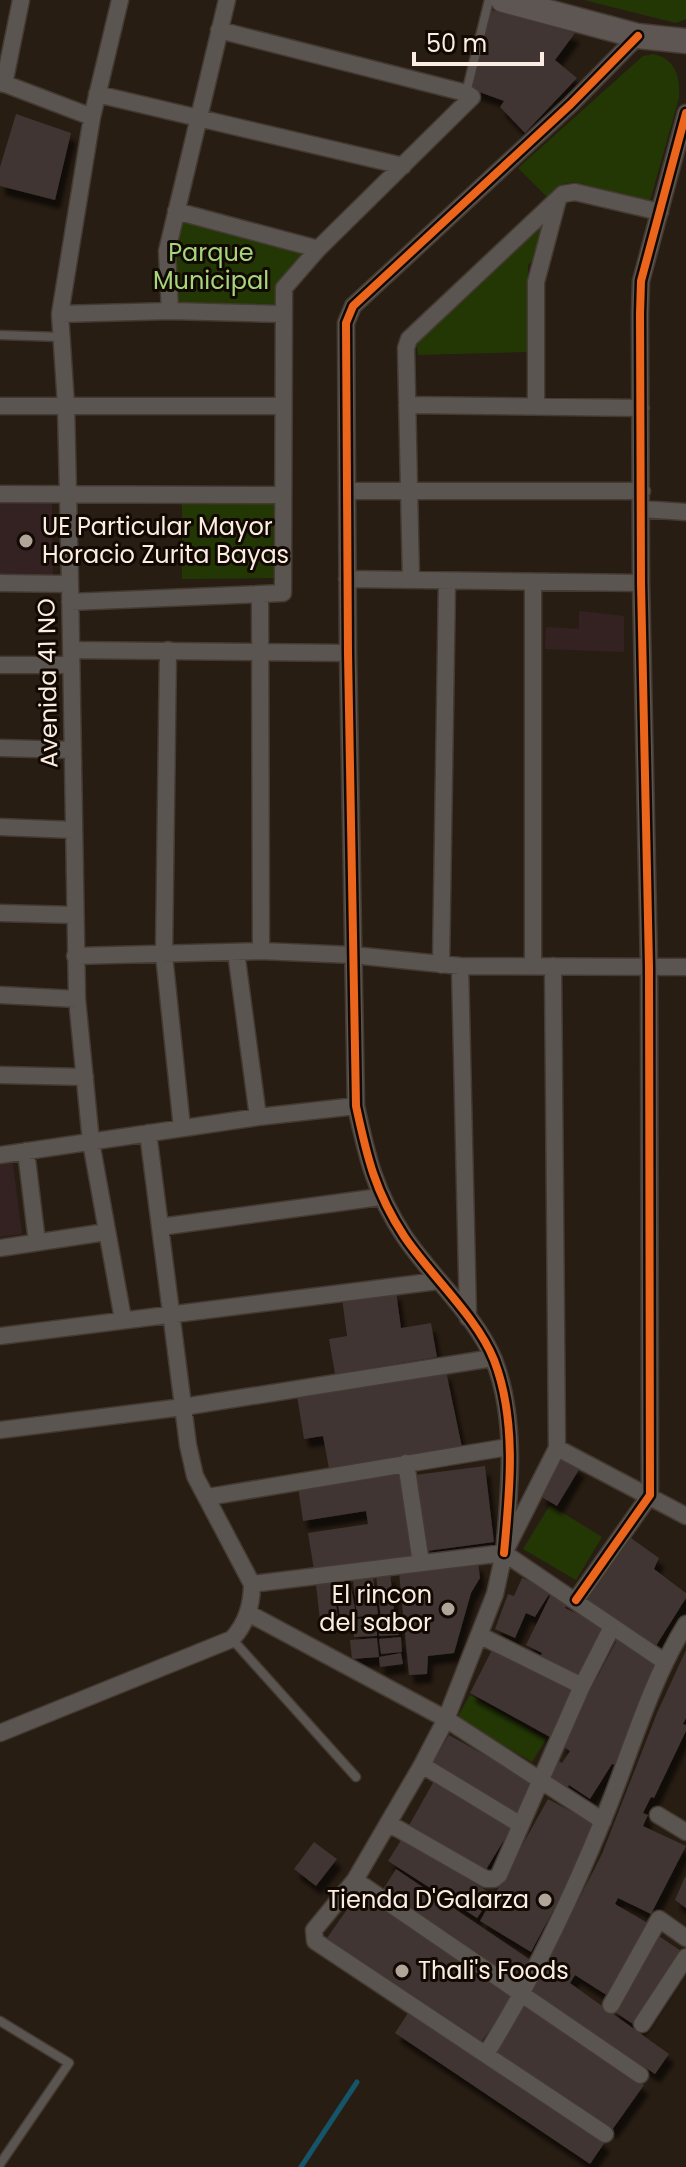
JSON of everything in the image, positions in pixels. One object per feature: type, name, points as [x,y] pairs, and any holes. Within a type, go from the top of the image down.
[{"type":"main road","points":[[503,0],[638,36],[686,41]]},
{"type":"street","points":[[21,0],[2,83],[92,117]]},
{"type":"street","name":"Avenida 41 NO","points":[[120,0],[92,117],[60,314],[66,405],[77,999],[91,1142],[123,1319]]},
{"type":"street","points":[[170,311],[167,262],[176,211],[227,0]]},
{"type":"street","points":[[70,602],[283,593],[283,314],[286,284],[470,101],[471,96],[466,93],[219,30]]},
{"type":"street","points":[[605,2134],[315,1941],[314,1930],[355,1880],[446,1719],[495,1594],[504,1553],[509,1492],[506,1403],[493,1358],[468,1318],[405,1237],[380,1197],[369,1165],[356,1106],[346,323],[353,306],[571,104],[638,36]]},
{"type":"street","points":[[97,94],[403,166]]},
{"type":"street","points":[[576,1600],[650,1495],[649,967],[641,583],[641,281],[686,113]]},
{"type":"street","points":[[411,580],[406,348],[409,339],[563,194],[575,192],[660,212]]},
{"type":"street","points":[[536,407],[536,282],[558,201]]},
{"type":"street","points":[[176,211],[318,249]]},
{"type":"street","points":[[60,314],[170,311],[283,314]]},
{"type":"street","points":[[407,405],[641,408]]},
{"type":"street","points":[[0,406],[283,406]]},
{"type":"street","points":[[348,491],[642,500],[686,512]]},
{"type":"street","points":[[0,494],[283,495]]},
{"type":"street","points":[[347,579],[641,583]]},
{"type":"street","points":[[441,965],[447,581]]},
{"type":"street","points":[[533,582],[533,966]]},
{"type":"street","points":[[0,583],[70,584]]},
{"type":"street","points":[[260,594],[261,951]]},
{"type":"street","points":[[0,665],[168,650],[348,653]]},
{"type":"street","points":[[168,650],[164,955],[182,1128]]},
{"type":"street","points":[[0,748],[73,750]]},
{"type":"street","points":[[0,827],[74,830]]},
{"type":"street","points":[[0,913],[75,915]]},
{"type":"street","points":[[75,956],[261,951],[353,955],[460,966],[686,967]]},
{"type":"street","points":[[236,952],[258,1117]]},
{"type":"street","points":[[460,966],[468,1318]]},
{"type":"street","points":[[504,1553],[557,1448],[553,966]]},
{"type":"street","points":[[0,995],[77,999]]},
{"type":"street","points":[[0,1075],[85,1077]]},
{"type":"street","points":[[0,1155],[258,1117],[356,1106]]},
{"type":"street","points":[[0,1733],[232,1639],[241,1630],[248,1613],[252,1584],[195,1476],[183,1407],[148,1133]]},
{"type":"street","points":[[26,1151],[37,1242]]},
{"type":"street","points":[[160,1227],[380,1197]]},
{"type":"street","points":[[0,1248],[106,1232]]},
{"type":"street","points":[[0,1336],[438,1281]]},
{"type":"street","points":[[0,1430],[183,1407],[493,1358]]},
{"type":"street","points":[[208,1497],[508,1447]]},
{"type":"street","points":[[557,1448],[686,1516]]},
{"type":"street","points":[[406,1463],[421,1563]]},
{"type":"street","points":[[252,1584],[504,1553],[665,1662]]},
{"type":"street","points":[[248,1613],[446,1719],[603,1821]]},
{"type":"street","points":[[486,2054],[523,1994],[603,1821],[665,1662],[686,1624]]},
{"type":"street","points":[[388,1823],[486,1879],[499,1875],[582,1686],[612,1627]]},
{"type":"street","points":[[479,1635],[582,1686]]},
{"type":"street","points":[[422,1765],[521,1825]]},
{"type":"street","points":[[658,1815],[686,1832]]},
{"type":"street","points":[[355,1880],[640,2075]]},
{"type":"street","points":[[611,2005],[659,1919],[686,1938]]},
{"type":"street","points":[[642,2024],[686,1957]]},
{"type":"lane","points":[[466,93],[489,0]]},
{"type":"lane","points":[[0,335],[61,337]]},
{"type":"lane","points":[[232,1639],[356,1777]]},
{"type":"lane","points":[[0,2021],[69,2063],[0,2164]]},
{"type":"shaded area","name":"UE Particular Mayor Horacio Zurita Bayas","points":[[0,502],[52,502],[53,581],[0,581]]},
{"type":"shaded area","points":[[579,611],[624,616],[624,652],[545,649],[546,627],[579,629]]},
{"type":"shaded area","points":[[12,1157],[22,1234],[0,1237],[0,1159]]},
{"type":"green space","points":[[584,0],[686,0],[686,19],[676,23]]},
{"type":"green space","points":[[653,54],[672,64],[679,83],[679,98],[650,201],[575,182],[564,184],[549,199],[518,168],[643,56]]},
{"type":"green space","points":[[545,218],[539,254],[528,265],[527,352],[418,355],[416,337]]},
{"type":"green space","name":"Parque Municipal","points":[[180,219],[309,251],[278,308],[176,307],[171,255]]},
{"type":"green space","points":[[182,500],[276,501],[276,578],[182,579]]},
{"type":"green space","points":[[550,1505],[602,1537],[576,1580],[523,1549]]},
{"type":"green space","points":[[470,1695],[546,1739],[532,1762],[457,1718]]},
{"type":"building","points":[[491,10],[575,33],[555,60],[577,78],[525,133],[500,107],[504,101],[471,89]]},
{"type":"building","points":[[16,114],[71,133],[55,200],[0,186],[0,167]]},
{"type":"building","points":[[396,1291],[401,1328],[431,1323],[437,1357],[335,1374],[329,1339],[347,1336],[342,1298]]},
{"type":"building","points":[[446,1371],[463,1452],[330,1474],[323,1436],[304,1439],[297,1396]]},
{"type":"building","points":[[563,1457],[580,1468],[557,1506],[540,1496]]},
{"type":"building","points":[[485,1466],[494,1542],[427,1551],[415,1475]]},
{"type":"building","points":[[398,1469],[414,1555],[314,1570],[308,1533],[368,1524],[366,1511],[303,1521],[298,1487]]},
{"type":"building","points":[[631,1538],[659,1558],[654,1569],[686,1593],[686,1598],[654,1649],[586,1602]]},
{"type":"building","points":[[478,1562],[480,1578],[471,1593],[454,1653],[428,1656],[427,1674],[409,1675],[399,1572]]},
{"type":"building","points":[[390,1573],[395,1617],[381,1619],[376,1575]]},
{"type":"building","points":[[373,1577],[378,1614],[357,1617],[353,1579]]},
{"type":"building","points":[[522,1578],[551,1591],[535,1617],[526,1613],[515,1638],[495,1629],[508,1594],[514,1596]]},
{"type":"building","points":[[350,1582],[356,1614],[340,1617],[335,1584]]},
{"type":"building","points":[[333,1583],[338,1618],[320,1620],[316,1585]]},
{"type":"building","points":[[551,1594],[568,1602],[565,1608],[580,1615],[582,1612],[605,1625],[590,1653],[595,1656],[580,1683],[538,1662],[542,1653],[526,1645]]},
{"type":"building","points":[[377,1618],[377,1636],[354,1637],[354,1619]]},
{"type":"building","points":[[398,1619],[399,1635],[379,1636],[378,1620]]},
{"type":"building","points":[[401,1637],[402,1652],[381,1654],[379,1639]]},
{"type":"building","points":[[377,1638],[379,1657],[352,1659],[350,1640]]},
{"type":"building","points":[[618,1638],[660,1664],[616,1765],[612,1764],[590,1799],[569,1785],[564,1793],[543,1780],[555,1759],[562,1763],[570,1751],[561,1745]]},
{"type":"building","points":[[493,1648],[576,1688],[550,1737],[470,1693]]},
{"type":"building","points":[[686,1650],[686,1718],[683,1724],[686,1731],[654,1798],[651,1797],[643,1813],[648,1815],[643,1826],[686,1846],[651,1914],[618,1898],[615,1904],[651,1925],[608,1996],[575,1975],[570,1983],[669,2054],[655,2074],[531,1992],[602,1854],[657,1713]]},
{"type":"building","points":[[401,1653],[403,1664],[380,1667],[379,1657]]},
{"type":"building","points":[[449,1735],[538,1785],[520,1816],[431,1766]]},
{"type":"building","points":[[434,1781],[513,1825],[484,1873],[407,1829]]},
{"type":"building","points":[[548,1799],[598,1826],[531,1952],[480,1921]]},
{"type":"building","points":[[403,1837],[493,1895],[477,1918],[388,1861]]},
{"type":"building","points":[[314,1842],[337,1859],[316,1886],[294,1869]]},
{"type":"building","points":[[396,1869],[535,1963],[519,1985],[449,1933],[382,1891]]},
{"type":"building","points":[[686,1877],[686,1908],[675,1900]]},
{"type":"building","points":[[360,1891],[514,1995],[482,2041],[327,1938]]},
{"type":"building","points":[[657,1935],[686,1954],[639,2028],[612,2010]]},
{"type":"building","points":[[525,2005],[644,2085],[612,2130],[495,2051]]},
{"type":"building","points":[[410,2010],[605,2142],[590,2164],[395,2033]]},
{"type":"waterway","points":[[301,2167],[357,2082]]},
{"type":"cycle path","points":[[504,1553],[510,1480],[509,1430],[494,1360],[465,1312],[394,1220],[373,1174],[356,1106],[346,323],[353,306],[571,104],[638,36]]},
{"type":"cycle path","points":[[576,1600],[650,1495],[649,967],[641,583],[640,314],[641,281],[686,113]]},
{"type":"place","name":"UE Particular Mayor Horacio Zurita Bayas","points":[[26,541]]},
{"type":"place","name":"El rincon del sabor","points":[[448,1609]]},
{"type":"place","name":"Tienda D'Galarza","points":[[545,1900]]},
{"type":"place","name":"Thali's Foods","points":[[402,1971]]}]
